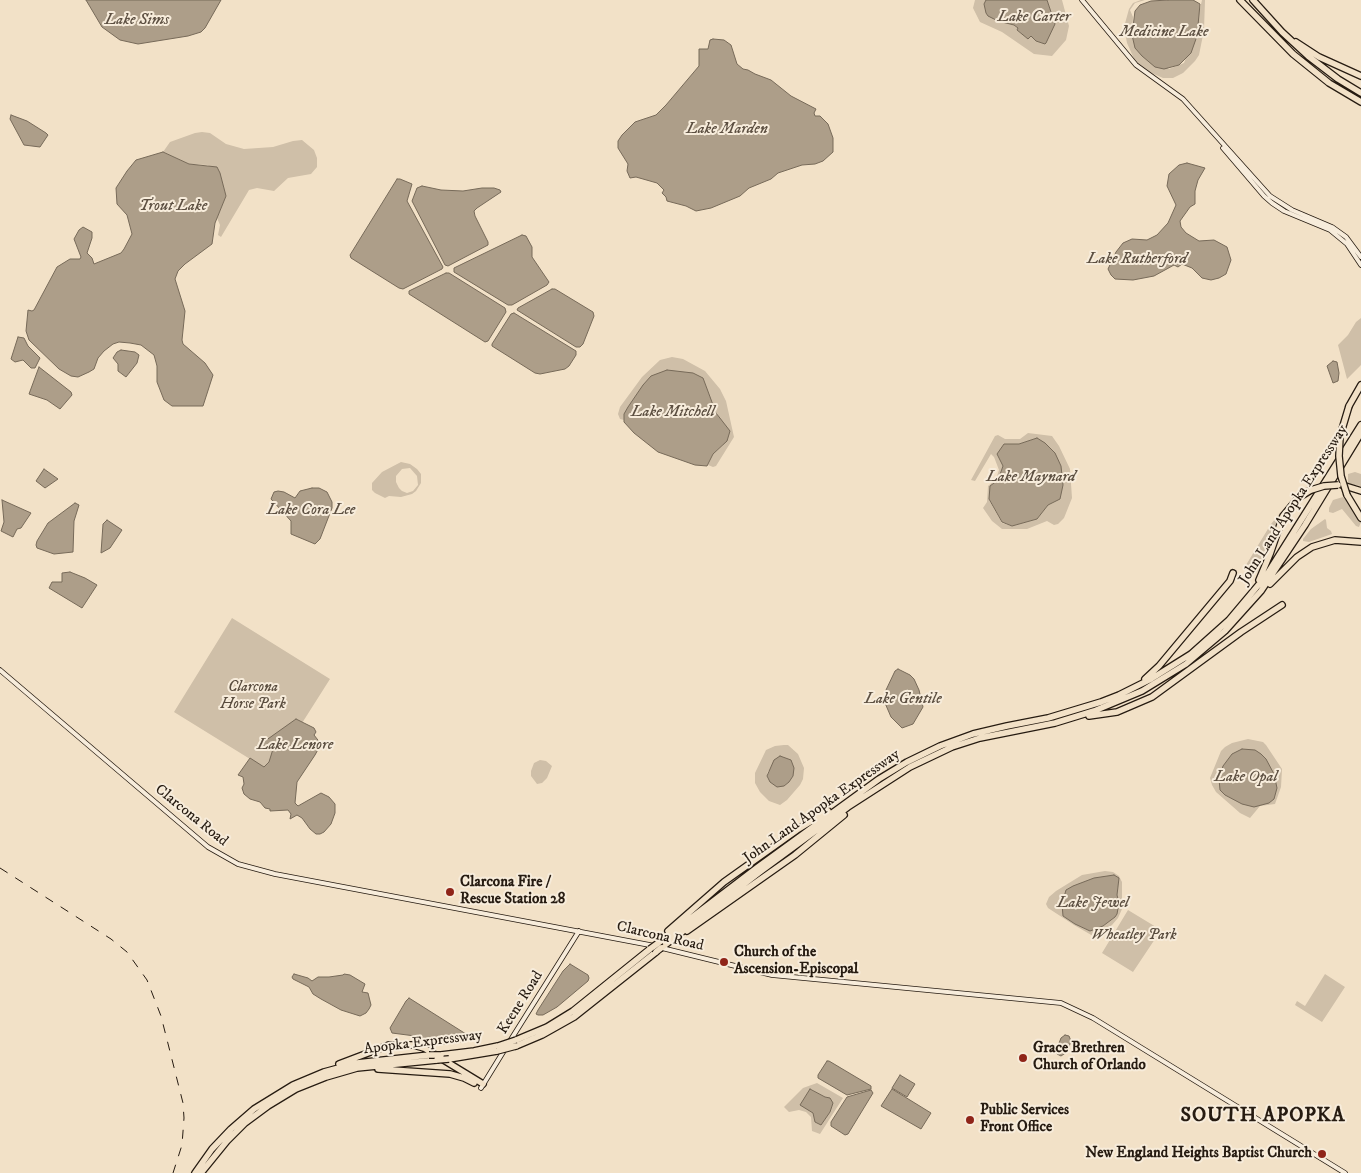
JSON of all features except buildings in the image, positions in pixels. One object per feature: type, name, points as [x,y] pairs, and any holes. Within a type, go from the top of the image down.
[{"type":"highway","points":[[1240,0],[1292,54],[1340,91],[1361,104]]},
{"type":"highway","points":[[1253,0],[1282,32],[1308,56],[1338,79],[1361,93]]},
{"type":"highway","points":[[1269,17],[1312,53],[1331,64],[1361,76]]},
{"type":"highway","points":[[1361,385],[1349,406],[1340,436],[1339,456],[1341,476],[1348,495],[1361,518]]},
{"type":"highway","points":[[1346,446],[1361,420]]},
{"type":"highway","name":"John Land Apopka Expressway","points":[[659,946],[723,892],[854,797],[940,746],[973,734],[1037,721],[1086,708],[1120,695],[1151,679],[1191,654],[1238,610],[1274,564],[1346,446],[1361,425]]},
{"type":"highway","name":"John Land Apopka Expressway","points":[[908,764],[980,738],[1077,717],[1124,699],[1172,673],[1215,641],[1248,607],[1273,575],[1361,433]]},
{"type":"highway","points":[[1305,525],[1361,440]]},
{"type":"highway","points":[[1238,610],[1260,578],[1282,516],[1298,498],[1311,490],[1324,486],[1338,485],[1361,491]]},
{"type":"highway","points":[[1248,607],[1304,551],[1319,544],[1335,540],[1361,542]]},
{"type":"highway","points":[[1120,695],[1148,677],[1159,666],[1230,581],[1233,573]]},
{"type":"highway","points":[[1077,717],[1117,712],[1152,697],[1241,632],[1282,606]]},
{"type":"highway","name":"John Land Apopka Expressway","points":[[659,946],[902,768]]},
{"type":"highway","name":"Apopka Expressway","points":[[195,1173],[231,1128],[254,1109],[274,1099],[303,1080],[357,1063],[429,1055],[448,1059],[498,1048],[542,1035],[574,1017],[659,946]]},
{"type":"highway","points":[[303,1080],[370,1051],[399,1044],[424,1048],[482,1086]]},
{"type":"highway","name":"Apopka Expressway","points":[[284,1093],[336,1074],[372,1066],[498,1048]]},
{"type":"highway","points":[[336,1074],[374,1069],[395,1069],[458,1076],[482,1086]]},
{"type":"highway","name":"Apopka Expressway","points":[[202,1173],[218,1150],[236,1131],[274,1099]]},
{"type":"main road","points":[[1082,0],[1136,65],[1179,96],[1270,196],[1292,210],[1332,227],[1346,237],[1361,257]]},
{"type":"main road","points":[[1207,126],[1228,155],[1264,196],[1284,211],[1330,230],[1347,244],[1361,265]]},
{"type":"main road","name":"Clarcona Road","points":[[0,670],[208,847],[238,864],[276,874],[675,950],[772,975],[1061,1003],[1094,1018],[1345,1173]]},
{"type":"main road","name":"Keene Road","points":[[482,1086],[579,931]]},
{"type":"green space","points":[[975,0],[986,0],[984,4],[998,21],[1014,25],[1028,39],[1031,36],[1036,41],[1055,23],[1047,0],[1062,0],[1069,26],[1066,40],[1052,56],[1034,54],[1002,32],[980,22],[973,8]]},
{"type":"green space","points":[[1145,0],[1135,3],[1130,10],[1133,17],[1132,35],[1169,69],[1184,63],[1198,26],[1202,0],[1205,0],[1204,30],[1199,55],[1183,73],[1173,78],[1163,78],[1142,69],[1135,61],[1127,43],[1124,27],[1129,9],[1133,3]]},
{"type":"green space","points":[[202,132],[210,133],[226,144],[244,149],[273,147],[302,140],[314,150],[317,158],[317,167],[311,174],[288,178],[274,191],[257,188],[249,190],[221,237],[218,235],[220,225],[217,218],[226,196],[223,187],[208,165],[189,164],[163,152],[170,142]]},
{"type":"green space","points":[[1361,318],[1361,365],[1347,379],[1338,345]]},
{"type":"green space","points":[[672,357],[683,359],[705,371],[720,389],[726,401],[734,437],[716,466],[708,465],[713,454],[723,445],[720,419],[712,404],[703,378],[693,373],[651,376],[628,407],[624,420],[620,419],[618,414],[620,407],[642,377],[660,360]]},
{"type":"green space","points":[[1028,433],[1052,436],[1070,469],[1072,498],[1064,518],[1058,524],[1054,525],[1047,521],[1027,529],[1002,529],[992,521],[983,508],[987,502],[988,486],[996,479],[999,470],[991,454],[975,481],[971,480],[995,436],[998,435],[1005,439],[1020,439]],"holes":[[[1037,438],[1056,501],[1048,505],[1037,519],[1012,526],[1002,523],[989,500],[1003,466],[997,454],[1004,445],[1019,444]]]},
{"type":"green space","points":[[401,462],[410,464],[421,474],[421,483],[412,494],[385,498],[372,490],[372,483],[382,472]],"holes":[[[410,468],[417,476],[418,485],[413,491],[407,493],[402,491],[396,482],[396,476],[402,469]]]},
{"type":"green space","points":[[1355,472],[1361,474],[1361,486],[1348,484],[1348,474]]},
{"type":"green space","points":[[1311,484],[1290,501],[1295,495]]},
{"type":"green space","points":[[1343,497],[1361,522],[1359,527],[1342,509],[1333,513],[1329,512],[1333,500]]},
{"type":"green space","points":[[1281,512],[1265,559],[1257,572],[1253,573],[1253,569],[1246,565],[1271,524]]},
{"type":"green space","points":[[1325,519],[1327,528],[1332,534],[1309,542],[1303,541],[1311,529]]},
{"type":"green space","name":"Clarcona Horse Park","points":[[232,618],[330,679],[271,772],[174,712]]},
{"type":"green space","name":"Lake Opal","points":[[1248,739],[1263,742],[1282,769],[1281,787],[1275,804],[1260,806],[1250,818],[1240,813],[1216,792],[1210,778],[1221,751],[1232,743]]},
{"type":"green space","points":[[788,745],[798,754],[804,768],[803,779],[800,785],[780,805],[769,801],[760,792],[755,783],[755,773],[766,750],[775,746]],"holes":[[[768,771],[793,776],[784,786],[768,779],[767,776]]]},
{"type":"green space","points":[[540,760],[546,761],[552,766],[547,778],[542,783],[537,784],[531,776],[531,771],[534,763]]},
{"type":"green space","points":[[1105,871],[1113,872],[1119,876],[1122,882],[1122,909],[1118,918],[1112,925],[1093,936],[1048,908],[1046,904],[1049,897],[1056,891],[1082,875]],"holes":[[[1119,878],[1117,895],[1119,903],[1115,917],[1103,926],[1090,931],[1063,916]]]},
{"type":"green space","name":"Wheatley Park","points":[[1128,910],[1161,930],[1133,972],[1102,953]]},
{"type":"green space","points":[[1325,974],[1345,987],[1322,1022],[1295,1005],[1297,1001],[1305,1006]]},
{"type":"green space","points":[[817,1083],[843,1098],[820,1134],[812,1131],[811,1117],[806,1112],[799,1110],[789,1112],[784,1107],[803,1088]],"holes":[[[811,1089],[825,1098],[832,1106],[821,1125],[815,1122]]]},
{"type":"water","name":"Lake Sims","points":[[86,0],[221,0],[201,32],[138,44],[120,40],[102,27]]},
{"type":"water","name":"Lake Carter","points":[[986,0],[1047,0],[1055,24],[1046,43],[1036,41],[1031,36],[1028,39],[1014,25],[988,16],[984,4]]},
{"type":"water","name":"Medicine Lake","points":[[1193,0],[1200,4],[1197,36],[1191,53],[1179,65],[1164,69],[1155,67],[1142,56],[1135,48],[1132,35],[1135,11],[1140,5],[1151,1]]},
{"type":"water","name":"Lake Marden","points":[[710,40],[724,40],[731,45],[737,64],[743,69],[771,80],[791,96],[816,109],[815,116],[820,116],[828,124],[833,138],[833,152],[823,161],[802,165],[778,173],[771,179],[749,188],[740,196],[711,208],[696,211],[667,201],[662,193],[664,190],[657,183],[636,177],[630,178],[627,171],[628,164],[618,148],[618,141],[635,122],[656,115],[666,105],[699,66],[699,49],[708,49]]},
{"type":"water","points":[[11,115],[27,121],[48,135],[40,147],[24,145],[10,119]]},
{"type":"water","name":"Trout Lake","points":[[163,152],[189,164],[217,167],[226,196],[215,223],[212,244],[185,264],[178,271],[175,279],[185,311],[183,344],[205,363],[213,375],[203,406],[172,406],[164,400],[157,382],[157,366],[154,355],[141,345],[119,342],[113,344],[98,358],[94,369],[78,377],[71,376],[59,369],[29,340],[26,331],[28,310],[34,310],[57,267],[70,259],[80,259],[81,257],[74,239],[79,230],[83,227],[92,232],[87,253],[92,258],[94,264],[121,253],[132,234],[127,215],[117,204],[116,188],[136,160]]},
{"type":"water","name":"Lake Rutherford","points":[[1187,163],[1205,168],[1198,180],[1195,191],[1195,204],[1190,207],[1180,221],[1181,227],[1186,233],[1199,241],[1214,240],[1227,247],[1231,260],[1226,274],[1211,280],[1202,278],[1192,268],[1182,264],[1178,267],[1174,265],[1154,276],[1133,280],[1115,279],[1108,269],[1116,252],[1123,243],[1132,239],[1147,240],[1157,235],[1168,223],[1176,205],[1167,186],[1169,174],[1179,165]]},
{"type":"water","points":[[397,179],[412,184],[407,201],[443,267],[403,289],[351,258],[350,255]]},
{"type":"water","points":[[422,186],[441,190],[463,191],[494,188],[500,190],[501,192],[474,211],[488,245],[448,266],[445,265],[412,201],[417,188]]},
{"type":"water","points":[[522,235],[526,236],[532,247],[532,257],[549,282],[512,305],[508,305],[454,272],[454,268]]},
{"type":"water","points":[[449,273],[505,308],[506,312],[488,341],[485,342],[409,294],[409,291]]},
{"type":"water","points":[[552,289],[593,312],[594,316],[580,347],[576,347],[517,310]]},
{"type":"water","points":[[514,313],[576,351],[576,355],[569,366],[565,369],[540,374],[535,373],[492,346],[511,314]]},
{"type":"water","points":[[18,337],[24,338],[28,346],[40,358],[35,368],[31,368],[23,360],[15,362],[11,359]]},
{"type":"water","points":[[121,350],[135,352],[139,355],[137,363],[126,377],[118,371],[118,364],[113,358]]},
{"type":"water","points":[[1333,361],[1337,362],[1339,373],[1338,381],[1333,383],[1327,366]]},
{"type":"water","points":[[39,367],[71,392],[72,395],[60,409],[47,400],[29,394]]},
{"type":"water","name":"Lake Mitchell","points":[[667,370],[693,373],[703,378],[716,413],[730,431],[727,441],[713,454],[707,466],[695,465],[658,452],[634,433],[624,422],[624,414],[643,385],[651,376]]},
{"type":"water","name":"Lake Maynard","points":[[1037,438],[1055,453],[1061,466],[1063,485],[1060,499],[1048,505],[1037,519],[1012,526],[1002,522],[989,499],[990,486],[998,480],[1003,466],[997,454],[1004,444],[1019,444]]},
{"type":"water","points":[[44,469],[58,479],[45,488],[36,481]]},
{"type":"water","name":"Lake Cora Lee","points":[[319,488],[327,492],[332,502],[332,508],[320,539],[315,544],[291,534],[291,521],[271,499],[274,492],[284,492],[295,498],[300,491]]},
{"type":"water","points":[[2,500],[31,513],[21,528],[17,529],[13,537],[1,531],[4,522]]},
{"type":"water","points":[[75,503],[79,505],[74,521],[73,552],[54,554],[37,548],[37,541],[48,523]]},
{"type":"water","points":[[107,520],[122,530],[110,548],[101,553],[103,524]]},
{"type":"water","points":[[70,572],[97,585],[82,608],[49,588],[52,582],[62,582],[62,573]]},
{"type":"water","name":"Lake Gentile","points":[[898,669],[914,679],[923,707],[913,724],[902,728],[891,717],[885,703],[886,690],[895,671]]},
{"type":"water","name":"Lake Lenore","points":[[296,719],[314,728],[316,732],[314,735],[321,744],[297,782],[295,803],[298,806],[321,793],[329,797],[335,804],[335,813],[331,824],[320,834],[316,834],[297,815],[290,819],[291,814],[288,810],[270,811],[260,802],[250,799],[244,794],[242,788],[244,784],[243,777],[238,775],[250,758],[264,767],[269,762],[273,749],[262,747],[265,741]]},
{"type":"water","name":"Lake Opal","points":[[1242,749],[1255,750],[1261,754],[1274,774],[1277,788],[1274,799],[1269,803],[1254,807],[1242,804],[1225,795],[1220,790],[1219,779],[1223,766],[1232,754]]},
{"type":"water","points":[[780,756],[791,760],[794,768],[793,776],[789,782],[784,786],[777,787],[770,782],[767,776],[774,760]]},
{"type":"water","name":"Lake Jewel","points":[[1114,875],[1119,878],[1117,895],[1119,903],[1115,917],[1103,926],[1090,931],[1063,916],[1062,904],[1066,890],[1094,878]]},
{"type":"water","points":[[570,964],[588,975],[588,981],[557,1007],[543,1015],[536,1014],[563,971]]},
{"type":"water","points":[[294,974],[312,981],[318,977],[350,975],[365,984],[362,992],[368,993],[371,1005],[366,1013],[360,1016],[341,1010],[313,994],[309,987],[293,979]]},
{"type":"water","points":[[409,998],[466,1034],[468,1039],[466,1041],[438,1045],[415,1036],[392,1033],[390,1028]]},
{"type":"water","points":[[1065,1035],[1069,1036],[1071,1041],[1067,1052],[1061,1056],[1056,1051],[1061,1038]]},
{"type":"water","points":[[827,1061],[871,1086],[871,1089],[847,1095],[818,1078]]},
{"type":"water","points":[[900,1075],[915,1084],[907,1097],[892,1088]]},
{"type":"water","points":[[810,1089],[830,1098],[833,1103],[830,1112],[821,1125],[815,1122],[813,1113],[800,1105]]},
{"type":"water","points":[[892,1089],[931,1113],[921,1129],[881,1106]]},
{"type":"water","points":[[871,1090],[873,1093],[848,1134],[845,1135],[831,1126],[831,1122],[847,1097]]},
{"type":"railway","points":[[0,868],[111,939],[127,952],[147,980],[161,1016],[183,1103],[182,1145],[173,1173]]},
{"type":"place","name":"Clarcona Fire / Rescue Station 28","points":[[450,892]]},
{"type":"place","name":"Church of the Ascension-Episcopal","points":[[724,962]]},
{"type":"place","name":"Grace Brethren Church of Orlando","points":[[1023,1058]]},
{"type":"place","name":"Public Services Front Office","points":[[970,1120]]},
{"type":"place","name":"New England Heights Baptist Church","points":[[1322,1154]]},
{"type":"district","name":"SOUTH APOPKA","points":[[1263,1117]]}]
